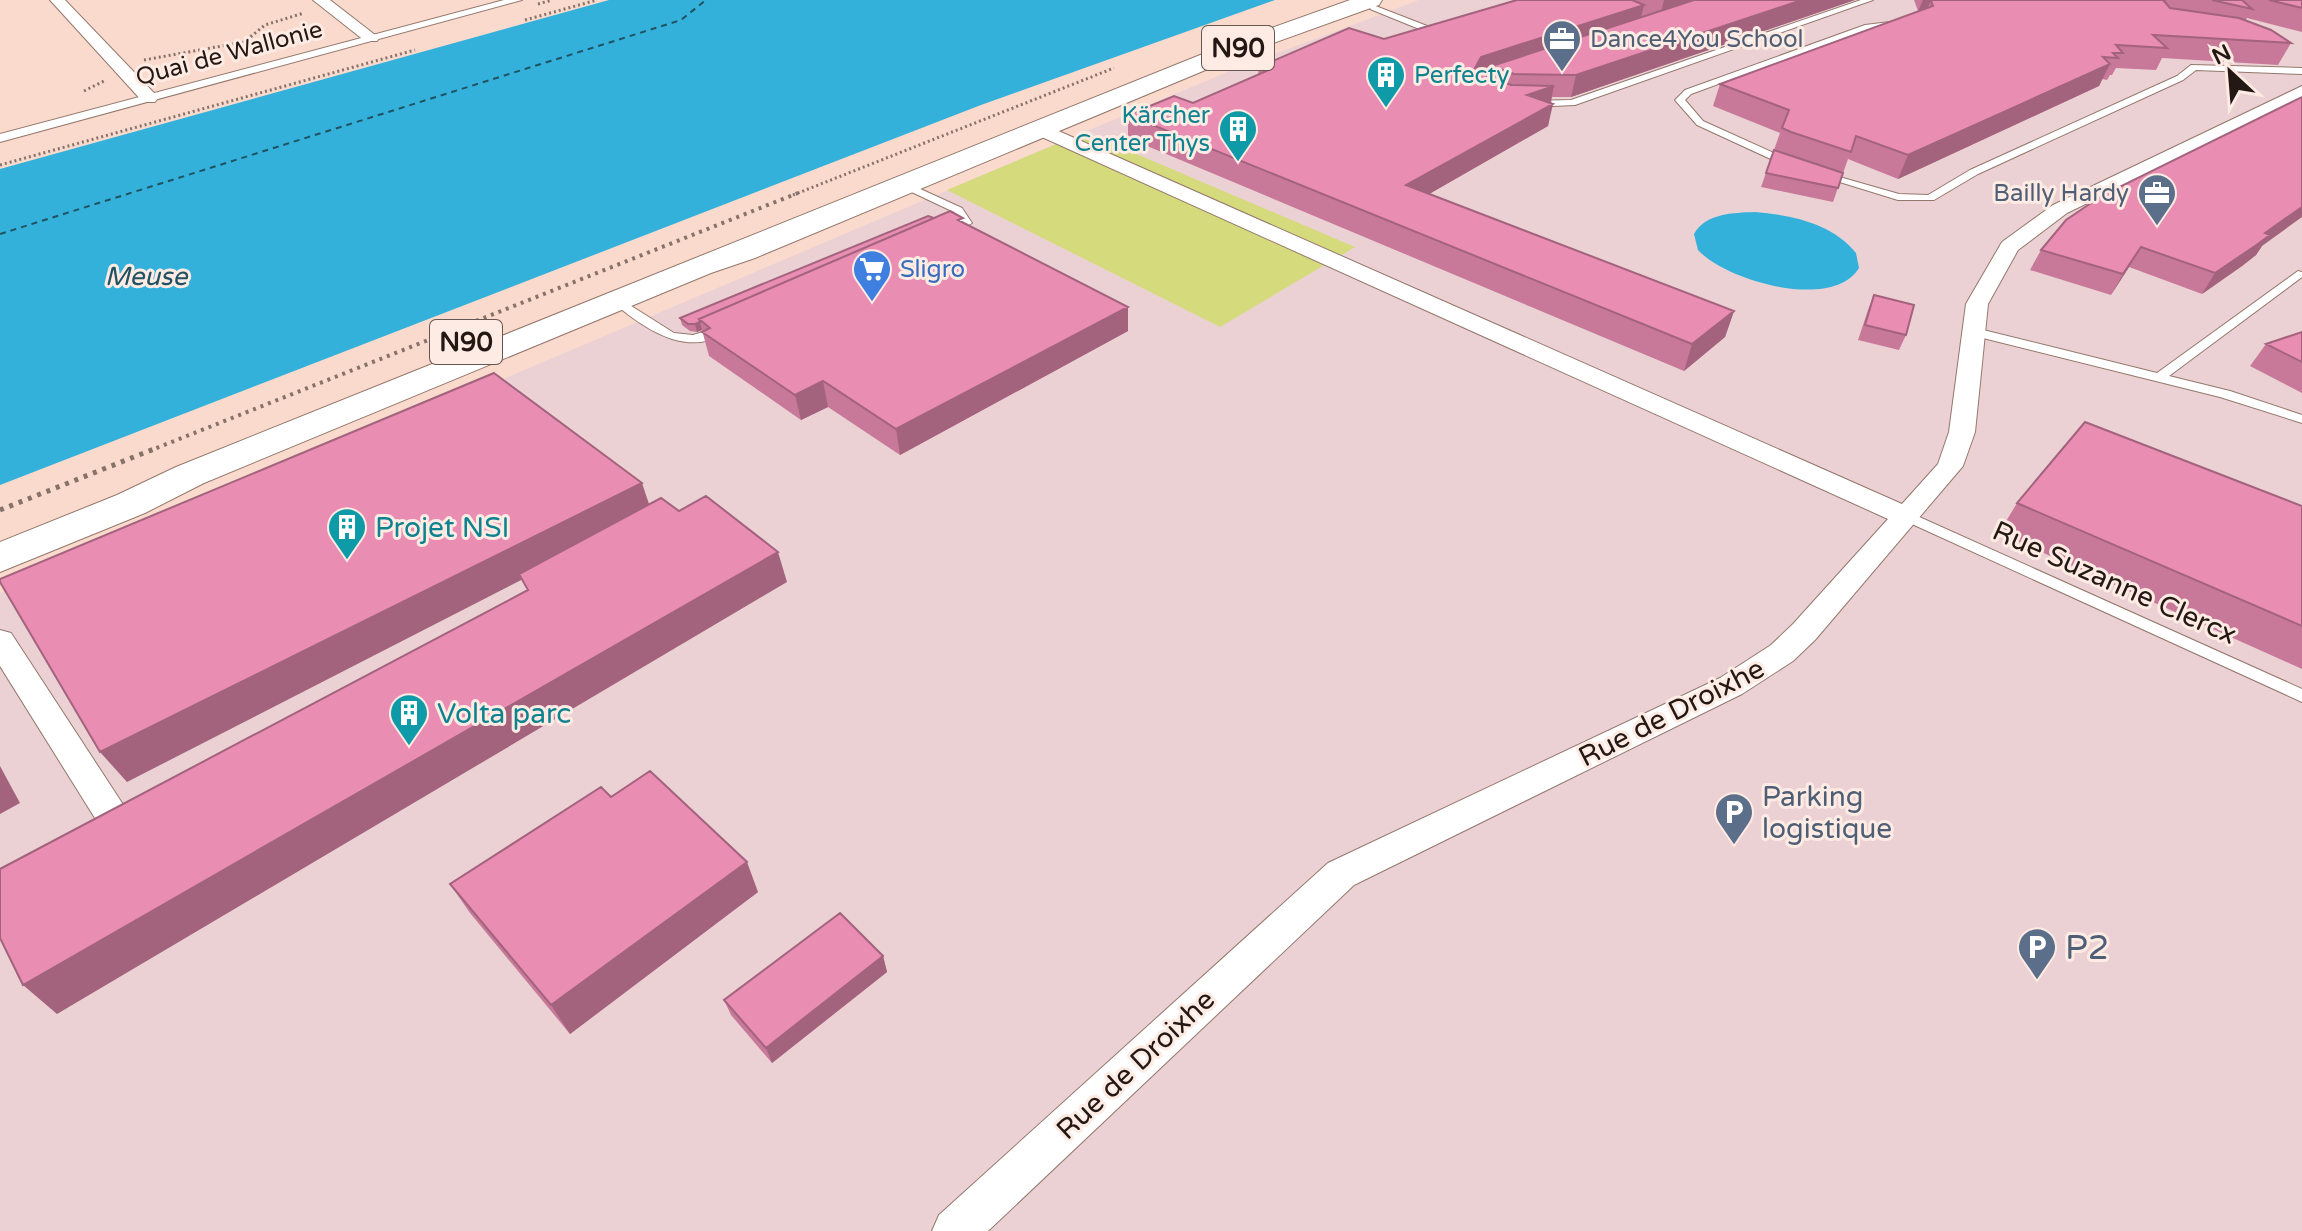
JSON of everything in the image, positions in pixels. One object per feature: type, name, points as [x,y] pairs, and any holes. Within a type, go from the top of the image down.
[{"type":"main road","name":"N90","points":[[0,531],[1167,57],[1329,0]]},
{"type":"main road","name":"N90","points":[[0,558],[131,504],[190,475],[1107,101],[1153,91],[1379,2]]},
{"type":"main road","points":[[1039,129],[1030,125],[1029,119],[1167,57]]},
{"type":"main road","points":[[131,504],[196,484],[625,306],[744,251]]},
{"type":"street","points":[[57,0],[149,98]]},
{"type":"street","name":"Quai de Wallonie","points":[[0,138],[517,0]]},
{"type":"street","points":[[324,3],[371,38]]},
{"type":"street","name":"Rue de Droixhe","points":[[955,1231],[1341,874],[1755,672],[1804,632],[1950,466],[1958,451],[1977,304],[2009,246],[2060,209],[2300,77]]},
{"type":"street","points":[[1039,129],[1906,516]]},
{"type":"street","points":[[0,641],[110,813]]},
{"type":"lane","points":[[1522,104],[1572,103],[1869,0]]},
{"type":"lane","points":[[1379,2],[1437,33]]},
{"type":"lane","points":[[1905,22],[1868,27],[1688,92],[1680,100],[1700,123],[1778,160],[1898,197],[1930,198],[1974,172],[2180,78],[2194,67],[2300,77]]},
{"type":"lane","points":[[2285,58],[2300,77]]},
{"type":"lane","points":[[905,185],[958,210],[967,223],[928,242]]},
{"type":"lane","points":[[2160,377],[2298,274]]},
{"type":"lane","points":[[625,306],[661,333],[686,340],[700,339],[729,327]]},
{"type":"lane","points":[[1975,332],[2160,377],[2302,419]]},
{"type":"lane","name":"Rue Suzanne Clercx","points":[[1906,516],[2302,696]]},
{"type":"path","points":[[521,21],[597,0]]},
{"type":"path","points":[[83,92],[152,57],[244,42],[265,25],[324,3]]},
{"type":"path","points":[[0,165],[415,50]]},
{"type":"path","points":[[0,510],[970,124]]},
{"type":"shaded area","points":[[1419,0],[2302,0],[2302,1231],[0,1231],[0,593],[1237,68]]},
{"type":"green space","points":[[1085,132],[1355,247],[1220,327],[947,190]]},
{"type":"water","name":"Meuse","points":[[609,0],[1275,0],[981,105],[0,485],[0,169]]},
{"type":"water","points":[[1755,212],[1796,218],[1835,234],[1856,253],[1859,268],[1845,281],[1826,288],[1803,290],[1778,287],[1731,272],[1698,250],[1694,234],[1706,222],[1721,216]]},
{"type":"building","points":[[1517,0],[1632,0],[1644,5],[1481,57],[1475,68],[1477,72],[1511,85],[1554,86],[1527,95],[1553,104],[1406,185],[1734,311],[1692,344],[1128,115],[1174,96],[1193,103],[1269,70],[1259,67],[1349,28],[1384,39]]},
{"type":"building","points":[[1694,0],[1802,0],[1576,75],[1514,74],[1492,66]]},
{"type":"building","points":[[1933,0],[2165,0],[2170,8],[2239,18],[2271,30],[2291,43],[2153,35],[2167,48],[2116,45],[2123,53],[2113,53],[2118,58],[2103,57],[2110,64],[1908,155],[1856,136],[1851,152],[1791,132],[1782,128],[1789,110],[1720,84],[1933,6]]},
{"type":"building","points":[[2212,0],[2242,0],[2252,9]]},
{"type":"building","points":[[2269,0],[2302,0],[2302,8]]},
{"type":"building","points":[[2302,97],[2302,207],[2265,233],[2270,235],[2215,273],[2141,247],[2123,274],[2041,250],[2066,220],[2103,195]]},
{"type":"building","points":[[1774,150],[1843,173],[1838,188],[1766,173]]},
{"type":"building","points":[[950,211],[963,218],[958,220],[1128,307],[896,429],[823,381],[795,395],[702,332],[710,328],[699,319]]},
{"type":"building","points":[[928,216],[934,218],[699,319],[700,322],[688,324],[680,318]]},
{"type":"building","points":[[1874,295],[1914,305],[1906,335],[1865,325]]},
{"type":"building","points":[[2302,332],[2302,362],[2266,344]]},
{"type":"building","name":"Projet NSI","points":[[494,373],[642,483],[100,752],[0,579]]},
{"type":"building","points":[[2085,422],[2302,506],[2302,626],[2017,503]]},
{"type":"building","points":[[706,496],[778,552],[23,985],[0,938],[0,869],[528,590],[519,574],[661,498],[679,511]]},
{"type":"building","points":[[650,771],[747,862],[551,1005],[450,884],[601,787],[611,797]]},
{"type":"building","points":[[840,913],[883,956],[766,1048],[724,1000]]},
{"type":"ferry route","points":[[0,234],[681,20],[706,0]]},
{"type":"place","name":"Dance4You School","points":[[1562,73]]},
{"type":"place","name":"Perfecty","points":[[1386,109]]},
{"type":"place","name":"Kärcher Center Thys","points":[[1238,163]]},
{"type":"place","name":"Bailly Hardy","points":[[2157,227]]},
{"type":"place","name":"Sligro","points":[[872,303]]},
{"type":"place","name":"Projet NSI","points":[[347,561]]},
{"type":"place","name":"Volta parc","points":[[409,747]]},
{"type":"place","name":"Parking logistique","points":[[1734,846]]},
{"type":"place","name":"P2","points":[[2037,981]]}]
